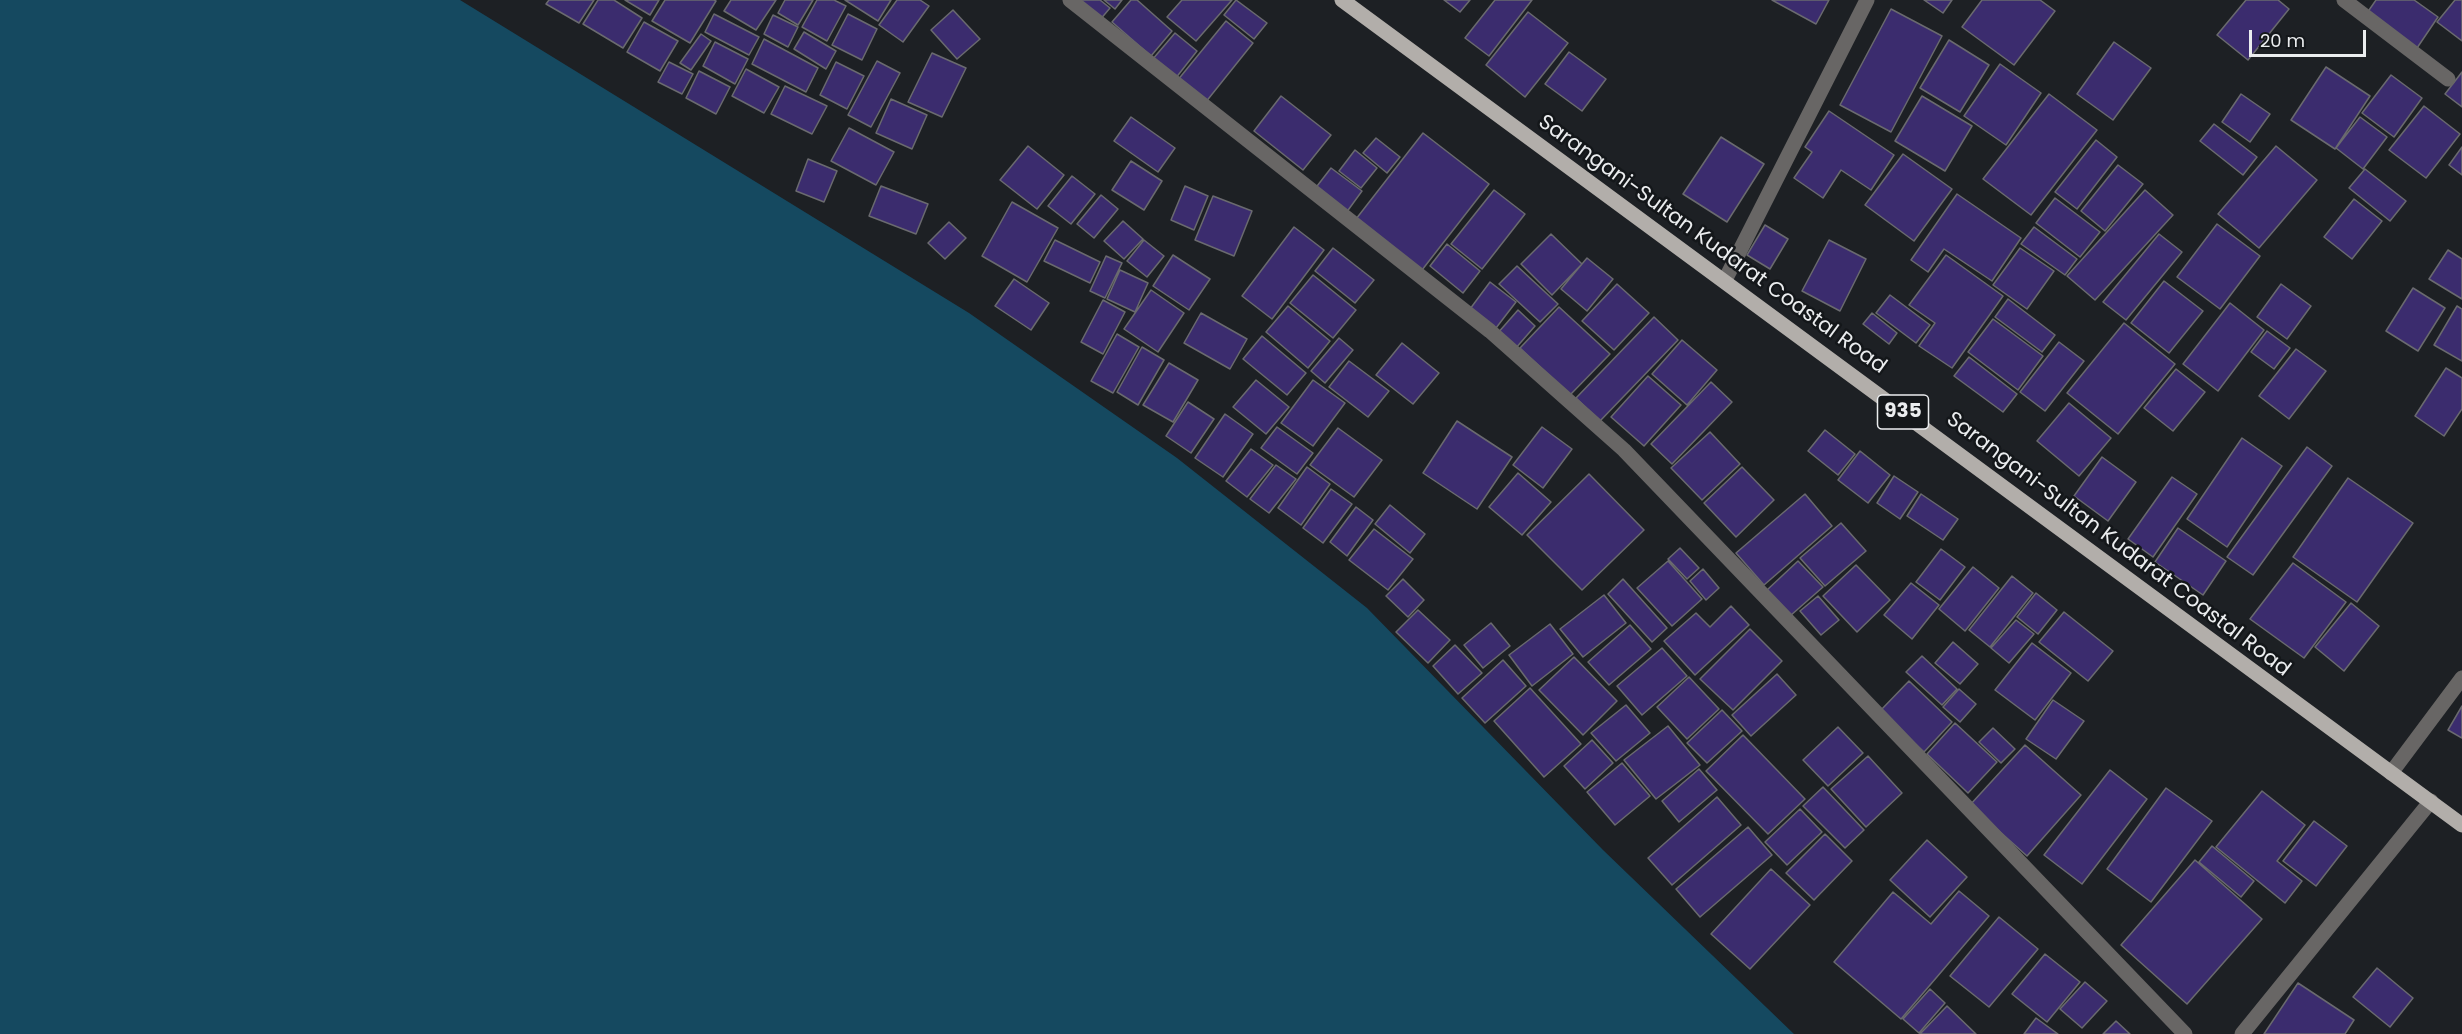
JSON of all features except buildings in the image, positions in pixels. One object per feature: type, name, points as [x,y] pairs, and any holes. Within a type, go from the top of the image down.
[{"type":"main road","name":"Sarangani-Sultan Kudarat Coastal Road","points":[[1342,0],[2462,825]]},
{"type":"street","points":[[1070,0],[1490,331],[1624,450],[2185,1034]]},
{"type":"street","points":[[1725,280],[1867,0]]},
{"type":"street","points":[[2344,0],[2448,79]]},
{"type":"street","points":[[2391,773],[2462,678]]},
{"type":"street","points":[[2242,1034],[2431,801]]},
{"type":"water","points":[[0,0],[460,0],[969,313],[1177,458],[1367,608],[1603,850],[1794,1034],[0,1034]]}]
